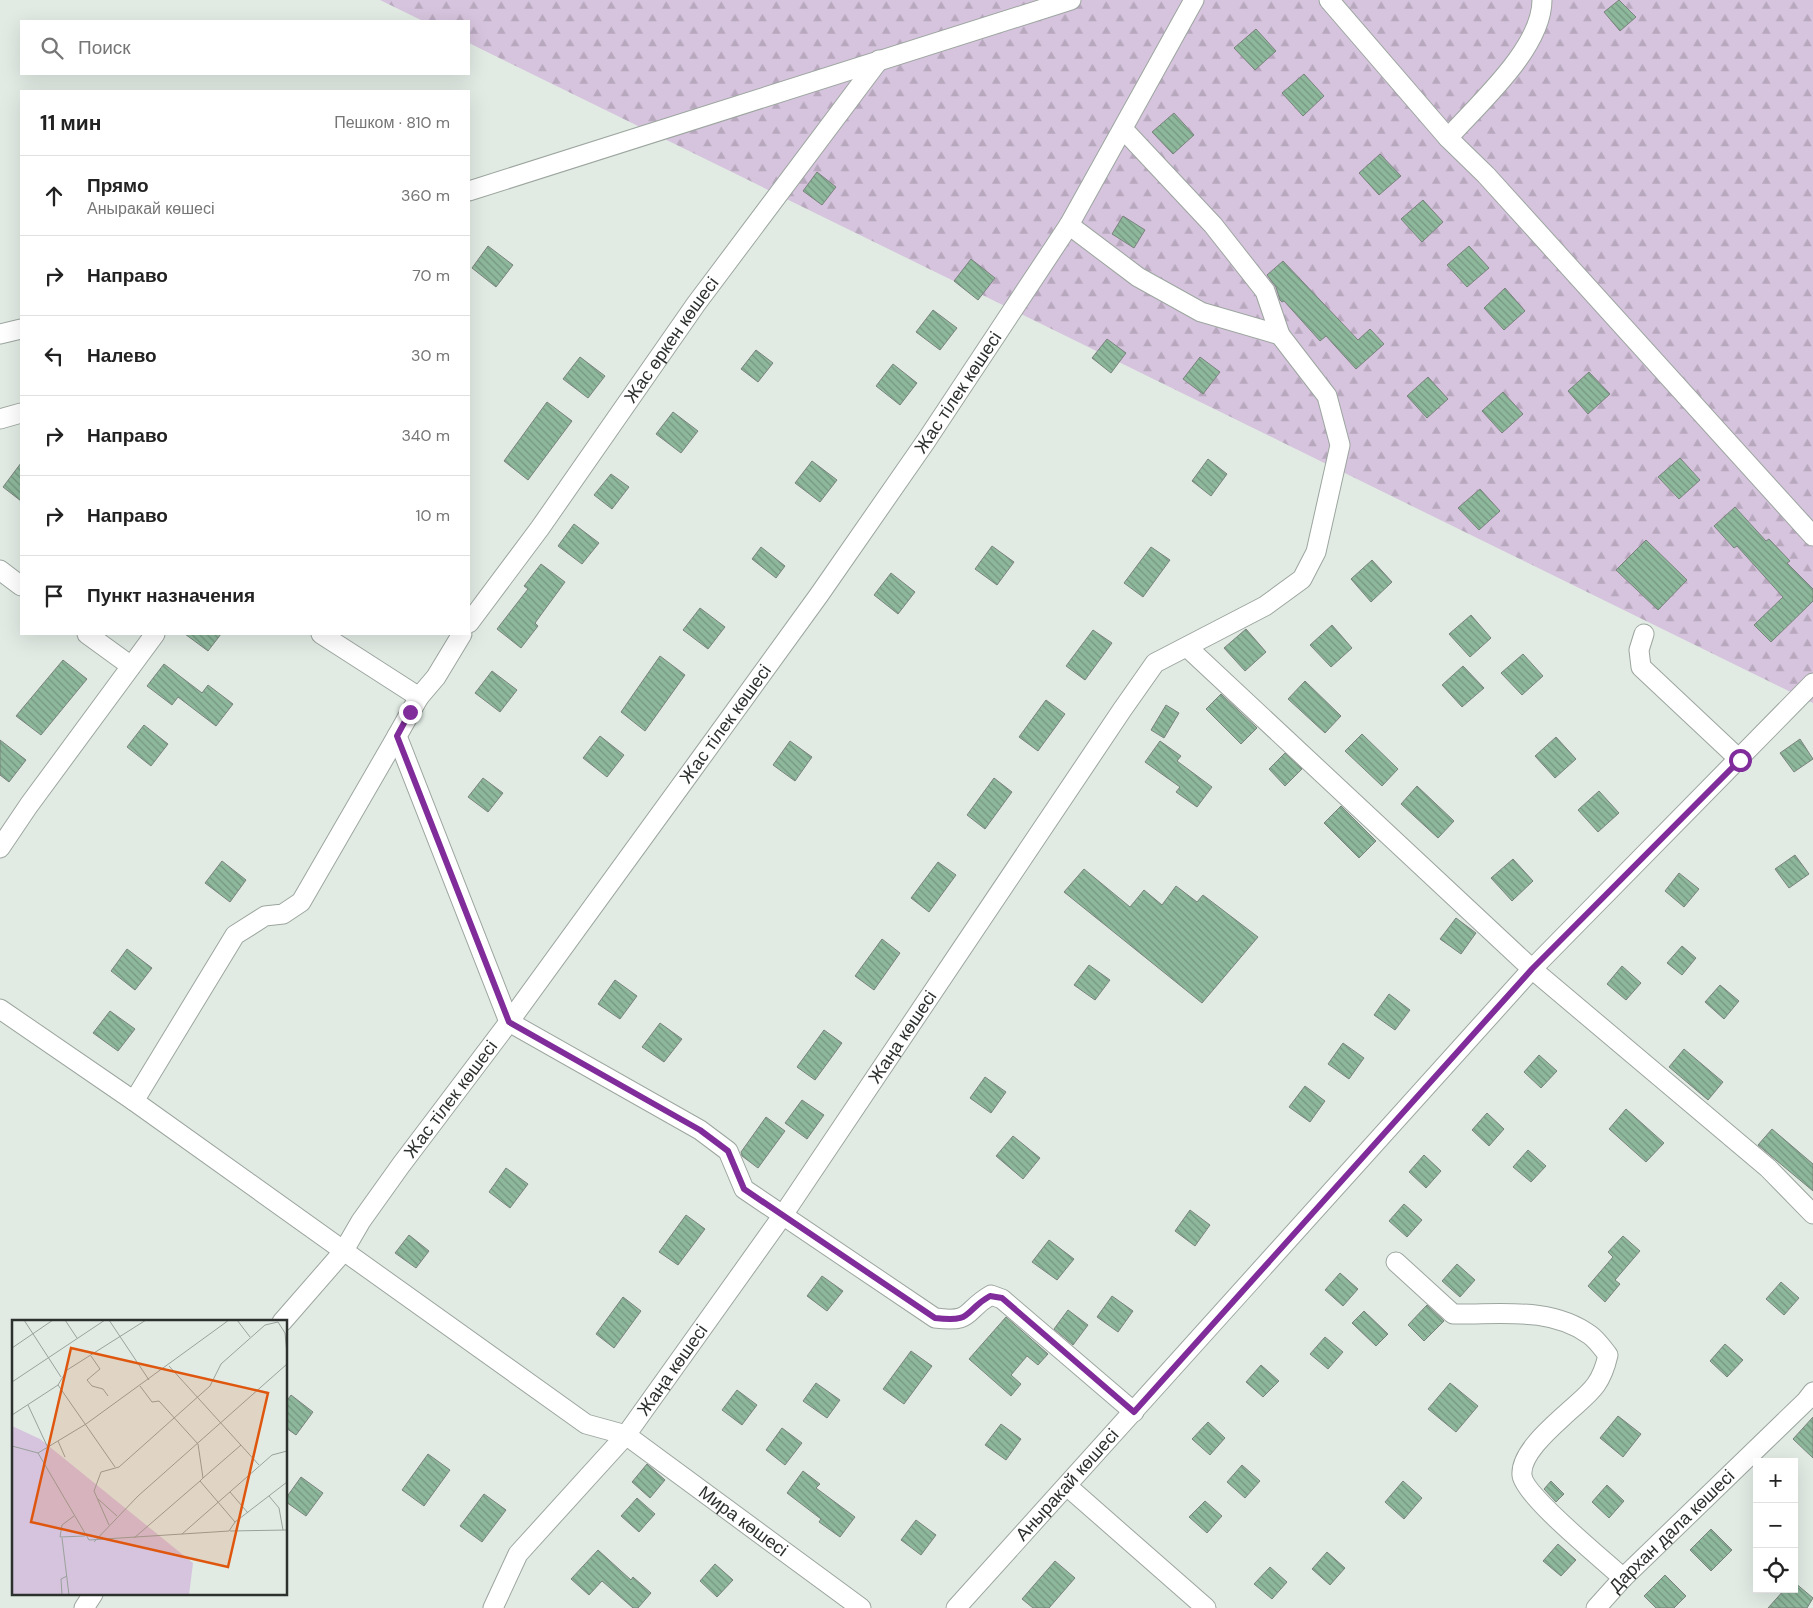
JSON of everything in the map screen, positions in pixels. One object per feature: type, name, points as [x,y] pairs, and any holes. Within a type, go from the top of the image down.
[{"type":"street","points":[[470,191],[1071,0]]},
{"type":"street","name":"Жас тілек көшесі","points":[[284,1320],[343,1252],[361,1220],[509,1022],[819,595],[926,441],[1069,225],[1123,129],[1135,103],[1194,0]]},
{"type":"street","points":[[1329,0],[1448,138],[1486,175],[1813,536]]},
{"type":"street","points":[[1448,138],[1525,51],[1535,34],[1542,11],[1542,0]]},
{"type":"street","name":"Жас өркен көшесі","points":[[470,622],[540,528],[696,304],[879,60]]},
{"type":"street","name":"Жаңа көшесі","points":[[494,1608],[518,1554],[626,1435],[783,1215],[1122,710],[1155,664],[1265,606],[1302,579],[1316,552],[1340,445],[1327,396],[1280,335],[1265,291],[1213,225],[1123,129]]},
{"type":"street","points":[[1069,225],[1138,277],[1201,312],[1280,335]]},
{"type":"street","points":[[0,334],[20,329]]},
{"type":"street","points":[[0,419],[20,413]]},
{"type":"street","points":[[0,570],[20,585]]},
{"type":"street","points":[[1644,634],[1639,650],[1641,667],[1740,760]]},
{"type":"street","points":[[88,635],[130,666]]},
{"type":"street","points":[[0,848],[154,635]]},
{"type":"street","points":[[322,635],[419,697]]},
{"type":"street","points":[[134,1101],[235,935],[265,916],[283,914],[301,902],[419,697],[436,677],[461,635]]},
{"type":"street","points":[[1187,647],[1532,969],[1768,1168],[1813,1214]]},
{"type":"street","name":"Аныракай көшесі","points":[[956,1608],[1532,969],[1813,684]]},
{"type":"street","points":[[397,736],[509,1022],[700,1130],[728,1151],[744,1189],[935,1318],[955,1321],[972,1313],[980,1302],[990,1296],[1002,1298],[1134,1412]]},
{"type":"street","points":[[0,1009],[134,1101],[586,1424],[626,1435]]},
{"type":"street","points":[[1396,1262],[1453,1314],[1505,1312],[1554,1317],[1591,1335],[1608,1355],[1604,1376],[1594,1389],[1542,1436],[1524,1461],[1522,1476],[1532,1495],[1623,1578]]},
{"type":"street","name":"Дархан дала көшесі","points":[[1596,1608],[1623,1578],[1813,1392]]},
{"type":"street","name":"Мира көшесі","points":[[626,1435],[861,1608]]},
{"type":"street","points":[[1067,1486],[1206,1608]]},
{"type":"street","points":[[84,1608],[92,1596]]},
{"type":"green space","points":[[380,0],[1813,0],[1813,703],[470,43],[470,20],[421,20]]},
{"type":"building","points":[[1619,0],[1636,17],[1620,31],[1604,12]]},
{"type":"building","points":[[1256,29],[1276,51],[1255,70],[1234,48]]},
{"type":"building","points":[[1304,74],[1324,96],[1303,116],[1282,93]]},
{"type":"building","points":[[1174,113],[1194,135],[1173,154],[1152,132]]},
{"type":"building","points":[[1380,154],[1401,176],[1379,195],[1359,173]]},
{"type":"building","points":[[817,172],[836,187],[822,205],[803,191]]},
{"type":"building","points":[[1423,200],[1443,222],[1422,242],[1401,219]]},
{"type":"building","points":[[1123,216],[1145,230],[1134,248],[1112,234]]},
{"type":"building","points":[[488,246],[513,265],[496,287],[472,268]]},
{"type":"building","points":[[1469,246],[1489,268],[1467,287],[1447,265]]},
{"type":"building","points":[[971,259],[995,278],[978,300],[954,281]]},
{"type":"building","points":[[1283,261],[1358,340],[1370,329],[1384,344],[1356,369],[1326,336],[1320,341],[1284,301],[1280,300],[1276,287],[1267,275]]},
{"type":"building","points":[[1505,288],[1525,311],[1504,330],[1484,308]]},
{"type":"building","points":[[933,310],[957,328],[940,350],[916,332]]},
{"type":"building","points":[[1107,339],[1126,353],[1111,373],[1092,358]]},
{"type":"building","points":[[756,350],[773,363],[758,382],[741,369]]},
{"type":"building","points":[[580,357],[605,376],[588,398],[563,379]]},
{"type":"building","points":[[1200,357],[1220,372],[1203,394],[1183,379]]},
{"type":"building","points":[[893,364],[917,383],[900,405],[876,386]]},
{"type":"building","points":[[1589,372],[1610,394],[1588,414],[1568,391]]},
{"type":"building","points":[[1428,377],[1448,399],[1427,418],[1407,396]]},
{"type":"building","points":[[1503,392],[1523,414],[1502,433],[1482,411]]},
{"type":"building","points":[[547,402],[572,421],[528,480],[504,461]]},
{"type":"building","points":[[673,412],[698,431],[681,453],[656,434]]},
{"type":"building","points":[[1680,458],[1700,480],[1679,499],[1658,477]]},
{"type":"building","points":[[1208,459],[1227,474],[1211,496],[1192,481]]},
{"type":"building","points":[[812,461],[837,480],[820,502],[795,483]]},
{"type":"building","points":[[20,464],[20,500],[3,487]]},
{"type":"building","points":[[611,474],[629,487],[612,509],[594,495]]},
{"type":"building","points":[[1480,489],[1500,511],[1479,530],[1458,508]]},
{"type":"building","points":[[1735,507],[1766,541],[1769,539],[1790,561],[1787,563],[1813,589],[1813,601],[1771,642],[1754,625],[1783,597],[1737,546],[1734,548],[1714,526]]},
{"type":"building","points":[[574,524],[599,543],[582,564],[558,546]]},
{"type":"building","points":[[1646,540],[1687,580],[1658,610],[1616,570]]},
{"type":"building","points":[[992,546],[1014,562],[997,585],[975,569]]},
{"type":"building","points":[[761,547],[785,566],[776,578],[752,559]]},
{"type":"building","points":[[1151,547],[1170,560],[1143,597],[1124,583]]},
{"type":"building","points":[[1372,560],[1392,582],[1371,602],[1351,579]]},
{"type":"building","points":[[541,564],[565,582],[535,623],[538,626],[521,648],[497,629],[528,589],[524,586]]},
{"type":"building","points":[[891,573],[915,592],[898,614],[874,595]]},
{"type":"building","points":[[700,608],[725,627],[708,649],[683,630]]},
{"type":"building","points":[[1471,615],[1491,638],[1470,657],[1449,634]]},
{"type":"building","points":[[1332,625],[1352,648],[1331,667],[1310,645]]},
{"type":"building","points":[[1246,629],[1266,652],[1245,671],[1224,648]]},
{"type":"building","points":[[1093,630],[1112,643],[1085,680],[1066,666]]},
{"type":"building","points":[[186,635],[220,635],[208,651]]},
{"type":"building","points":[[1523,654],[1543,676],[1522,695],[1501,673]]},
{"type":"building","points":[[660,656],[685,675],[645,731],[621,712]]},
{"type":"building","points":[[63,660],[87,679],[41,735],[16,716]]},
{"type":"building","points":[[164,664],[202,693],[208,685],[233,704],[216,726],[178,697],[172,705],[147,686]]},
{"type":"building","points":[[1463,666],[1484,688],[1462,707],[1442,685]]},
{"type":"building","points":[[492,671],[517,690],[500,712],[475,693]]},
{"type":"building","points":[[1305,681],[1341,716],[1325,733],[1288,699]]},
{"type":"building","points":[[1221,694],[1257,728],[1241,744],[1206,709]]},
{"type":"building","points":[[1046,700],[1065,714],[1038,751],[1019,737]]},
{"type":"building","points":[[1166,705],[1179,713],[1164,738],[1151,730]]},
{"type":"building","points":[[144,725],[168,744],[151,766],[127,747]]},
{"type":"building","points":[[1362,734],[1398,769],[1382,786],[1345,751]]},
{"type":"building","points":[[600,736],[624,755],[607,777],[583,758]]},
{"type":"building","points":[[1556,737],[1576,759],[1555,778],[1535,756]]},
{"type":"building","points":[[1800,739],[1813,759],[1794,772],[1780,753]]},
{"type":"building","points":[[0,740],[26,760],[9,782],[0,775]]},
{"type":"building","points":[[790,741],[812,757],[795,781],[773,765]]},
{"type":"building","points":[[1160,741],[1181,756],[1177,761],[1212,787],[1197,807],[1176,792],[1180,787],[1145,762]]},
{"type":"building","points":[[1285,753],[1302,769],[1285,786],[1269,769]]},
{"type":"building","points":[[483,778],[503,793],[488,812],[468,797]]},
{"type":"building","points":[[994,778],[1012,792],[985,829],[967,815]]},
{"type":"building","points":[[1417,786],[1454,821],[1438,838],[1401,804]]},
{"type":"building","points":[[1599,791],[1619,813],[1598,832],[1578,810]]},
{"type":"building","points":[[1341,806],[1376,841],[1359,858],[1324,823]]},
{"type":"building","points":[[1795,855],[1809,874],[1789,888],[1775,869]]},
{"type":"building","points":[[1513,859],[1533,881],[1512,901],[1491,878]]},
{"type":"building","points":[[222,861],[246,880],[230,902],[205,883]]},
{"type":"building","points":[[938,862],[956,875],[929,912],[911,898]]},
{"type":"building","points":[[1084,869],[1130,907],[1144,890],[1162,905],[1176,886],[1197,902],[1203,895],[1258,937],[1202,1003],[1064,892]]},
{"type":"building","points":[[1679,873],[1699,889],[1684,907],[1665,891]]},
{"type":"building","points":[[1456,918],[1476,933],[1461,954],[1440,939]]},
{"type":"building","points":[[882,939],[900,953],[874,990],[855,976]]},
{"type":"building","points":[[1682,946],[1696,958],[1682,975],[1667,963]]},
{"type":"building","points":[[127,949],[152,968],[135,990],[111,971]]},
{"type":"building","points":[[1089,965],[1110,980],[1095,1000],[1074,985]]},
{"type":"building","points":[[1622,966],[1641,983],[1626,1000],[1607,984]]},
{"type":"building","points":[[615,980],[637,996],[620,1019],[598,1004]]},
{"type":"building","points":[[1720,985],[1739,1001],[1724,1019],[1705,1002]]},
{"type":"building","points":[[1389,994],[1410,1010],[1395,1030],[1374,1015]]},
{"type":"building","points":[[110,1011],[135,1029],[118,1051],[93,1033]]},
{"type":"building","points":[[660,1023],[682,1039],[664,1062],[642,1047]]},
{"type":"building","points":[[824,1030],[842,1043],[815,1080],[797,1067]]},
{"type":"building","points":[[1343,1043],[1364,1058],[1349,1079],[1328,1064]]},
{"type":"building","points":[[1684,1049],[1723,1082],[1708,1100],[1669,1067]]},
{"type":"building","points":[[1539,1055],[1557,1071],[1541,1088],[1524,1072]]},
{"type":"building","points":[[985,1077],[1006,1092],[991,1113],[970,1098]]},
{"type":"building","points":[[1305,1086],[1325,1101],[1310,1122],[1289,1107]]},
{"type":"building","points":[[802,1100],[824,1115],[807,1139],[785,1123]]},
{"type":"building","points":[[1626,1109],[1664,1143],[1646,1162],[1609,1129]]},
{"type":"building","points":[[1487,1113],[1504,1129],[1489,1146],[1472,1130]]},
{"type":"building","points":[[766,1117],[785,1131],[758,1168],[742,1156],[741,1152]]},
{"type":"building","points":[[1772,1129],[1813,1164],[1813,1191],[1758,1145]]},
{"type":"building","points":[[1013,1136],[1040,1158],[1023,1179],[996,1156]]},
{"type":"building","points":[[1528,1150],[1546,1166],[1531,1182],[1513,1167]]},
{"type":"building","points":[[1424,1155],[1441,1171],[1426,1188],[1409,1172]]},
{"type":"building","points":[[506,1168],[528,1184],[510,1208],[489,1192]]},
{"type":"building","points":[[1404,1204],[1422,1220],[1407,1237],[1389,1221]]},
{"type":"building","points":[[1190,1210],[1210,1225],[1195,1246],[1175,1231]]},
{"type":"building","points":[[686,1215],[705,1229],[678,1265],[659,1252]]},
{"type":"building","points":[[409,1235],[429,1251],[416,1268],[395,1253]]},
{"type":"building","points":[[1623,1236],[1640,1251],[1615,1280],[1620,1284],[1605,1302],[1588,1286],[1613,1257],[1608,1252]]},
{"type":"building","points":[[1049,1240],[1074,1259],[1057,1280],[1032,1262]]},
{"type":"building","points":[[1457,1264],[1475,1280],[1460,1297],[1442,1281]]},
{"type":"building","points":[[1340,1273],[1358,1289],[1343,1306],[1325,1290]]},
{"type":"building","points":[[822,1276],[843,1291],[827,1311],[807,1296]]},
{"type":"building","points":[[1781,1282],[1799,1298],[1784,1315],[1766,1299]]},
{"type":"building","points":[[1112,1296],[1133,1311],[1118,1332],[1097,1317]]},
{"type":"building","points":[[623,1297],[641,1311],[614,1348],[596,1334]]},
{"type":"building","points":[[1427,1305],[1444,1321],[1424,1341],[1408,1325]]},
{"type":"building","points":[[1068,1310],[1088,1325],[1073,1345],[1054,1329]]},
{"type":"building","points":[[1364,1311],[1388,1334],[1376,1346],[1352,1323]]},
{"type":"building","points":[[1006,1317],[1048,1354],[1038,1365],[1027,1356],[1011,1375],[1021,1384],[1011,1396],[969,1359]]},
{"type":"building","points":[[1325,1337],[1343,1352],[1328,1369],[1310,1354]]},
{"type":"building","points":[[1725,1344],[1743,1360],[1727,1377],[1710,1361]]},
{"type":"building","points":[[911,1351],[932,1366],[904,1404],[883,1389]]},
{"type":"building","points":[[1261,1365],[1279,1381],[1263,1397],[1246,1382]]},
{"type":"building","points":[[816,1383],[840,1400],[827,1418],[803,1401]]},
{"type":"building","points":[[1450,1383],[1478,1406],[1456,1432],[1428,1409]]},
{"type":"building","points":[[737,1390],[757,1405],[742,1425],[722,1410]]},
{"type":"building","points":[[291,1395],[313,1412],[296,1435],[288,1429],[288,1399]]},
{"type":"building","points":[[1618,1416],[1641,1434],[1623,1457],[1600,1438]]},
{"type":"building","points":[[1813,1417],[1813,1458],[1793,1439]]},
{"type":"building","points":[[1208,1422],[1225,1438],[1210,1455],[1192,1439]]},
{"type":"building","points":[[1001,1424],[1021,1439],[1006,1460],[985,1445]]},
{"type":"building","points":[[782,1428],[802,1443],[785,1465],[766,1450]]},
{"type":"building","points":[[428,1454],[450,1470],[424,1506],[402,1490]]},
{"type":"building","points":[[647,1464],[665,1480],[650,1498],[632,1482]]},
{"type":"building","points":[[1242,1465],[1260,1481],[1245,1498],[1227,1482]]},
{"type":"building","points":[[803,1471],[820,1484],[816,1488],[855,1517],[840,1537],[819,1522],[821,1519],[787,1493]]},
{"type":"building","points":[[301,1477],[323,1493],[306,1516],[288,1503],[288,1495]]},
{"type":"building","points":[[1403,1481],[1422,1498],[1404,1519],[1385,1502]]},
{"type":"building","points":[[1551,1481],[1564,1494],[1556,1502],[1544,1489]]},
{"type":"building","points":[[1607,1485],[1624,1501],[1609,1518],[1592,1502]]},
{"type":"building","points":[[484,1494],[506,1510],[482,1542],[460,1526]]},
{"type":"building","points":[[637,1498],[655,1514],[639,1532],[621,1516]]},
{"type":"building","points":[[1205,1501],[1222,1516],[1207,1533],[1189,1517]]},
{"type":"building","points":[[916,1520],[936,1535],[921,1555],[901,1540]]},
{"type":"building","points":[[1711,1529],[1732,1550],[1711,1571],[1690,1550]]},
{"type":"building","points":[[1558,1544],[1576,1560],[1561,1576],[1543,1561]]},
{"type":"building","points":[[598,1550],[631,1580],[633,1577],[651,1593],[638,1608],[633,1608],[602,1581],[589,1595],[571,1579]]},
{"type":"building","points":[[1327,1552],[1345,1568],[1330,1585],[1312,1569]]},
{"type":"building","points":[[1055,1561],[1075,1578],[1049,1608],[1033,1608],[1022,1599]]},
{"type":"building","points":[[715,1564],[733,1580],[717,1597],[700,1581]]},
{"type":"building","points":[[1270,1567],[1287,1582],[1272,1599],[1254,1584]]},
{"type":"building","points":[[1665,1575],[1686,1596],[1674,1608],[1656,1608],[1644,1596]]},
{"type":"building","points":[[1798,1585],[1813,1598],[1807,1608],[1768,1608],[1781,1593],[1798,1593]]},
{"type":"route","points":[[410,712],[397,736],[509,1022],[700,1130],[728,1151],[744,1189],[935,1318],[955,1321],[972,1313],[980,1302],[990,1296],[1002,1298],[1134,1412],[1532,969],[1740,760]]}]
